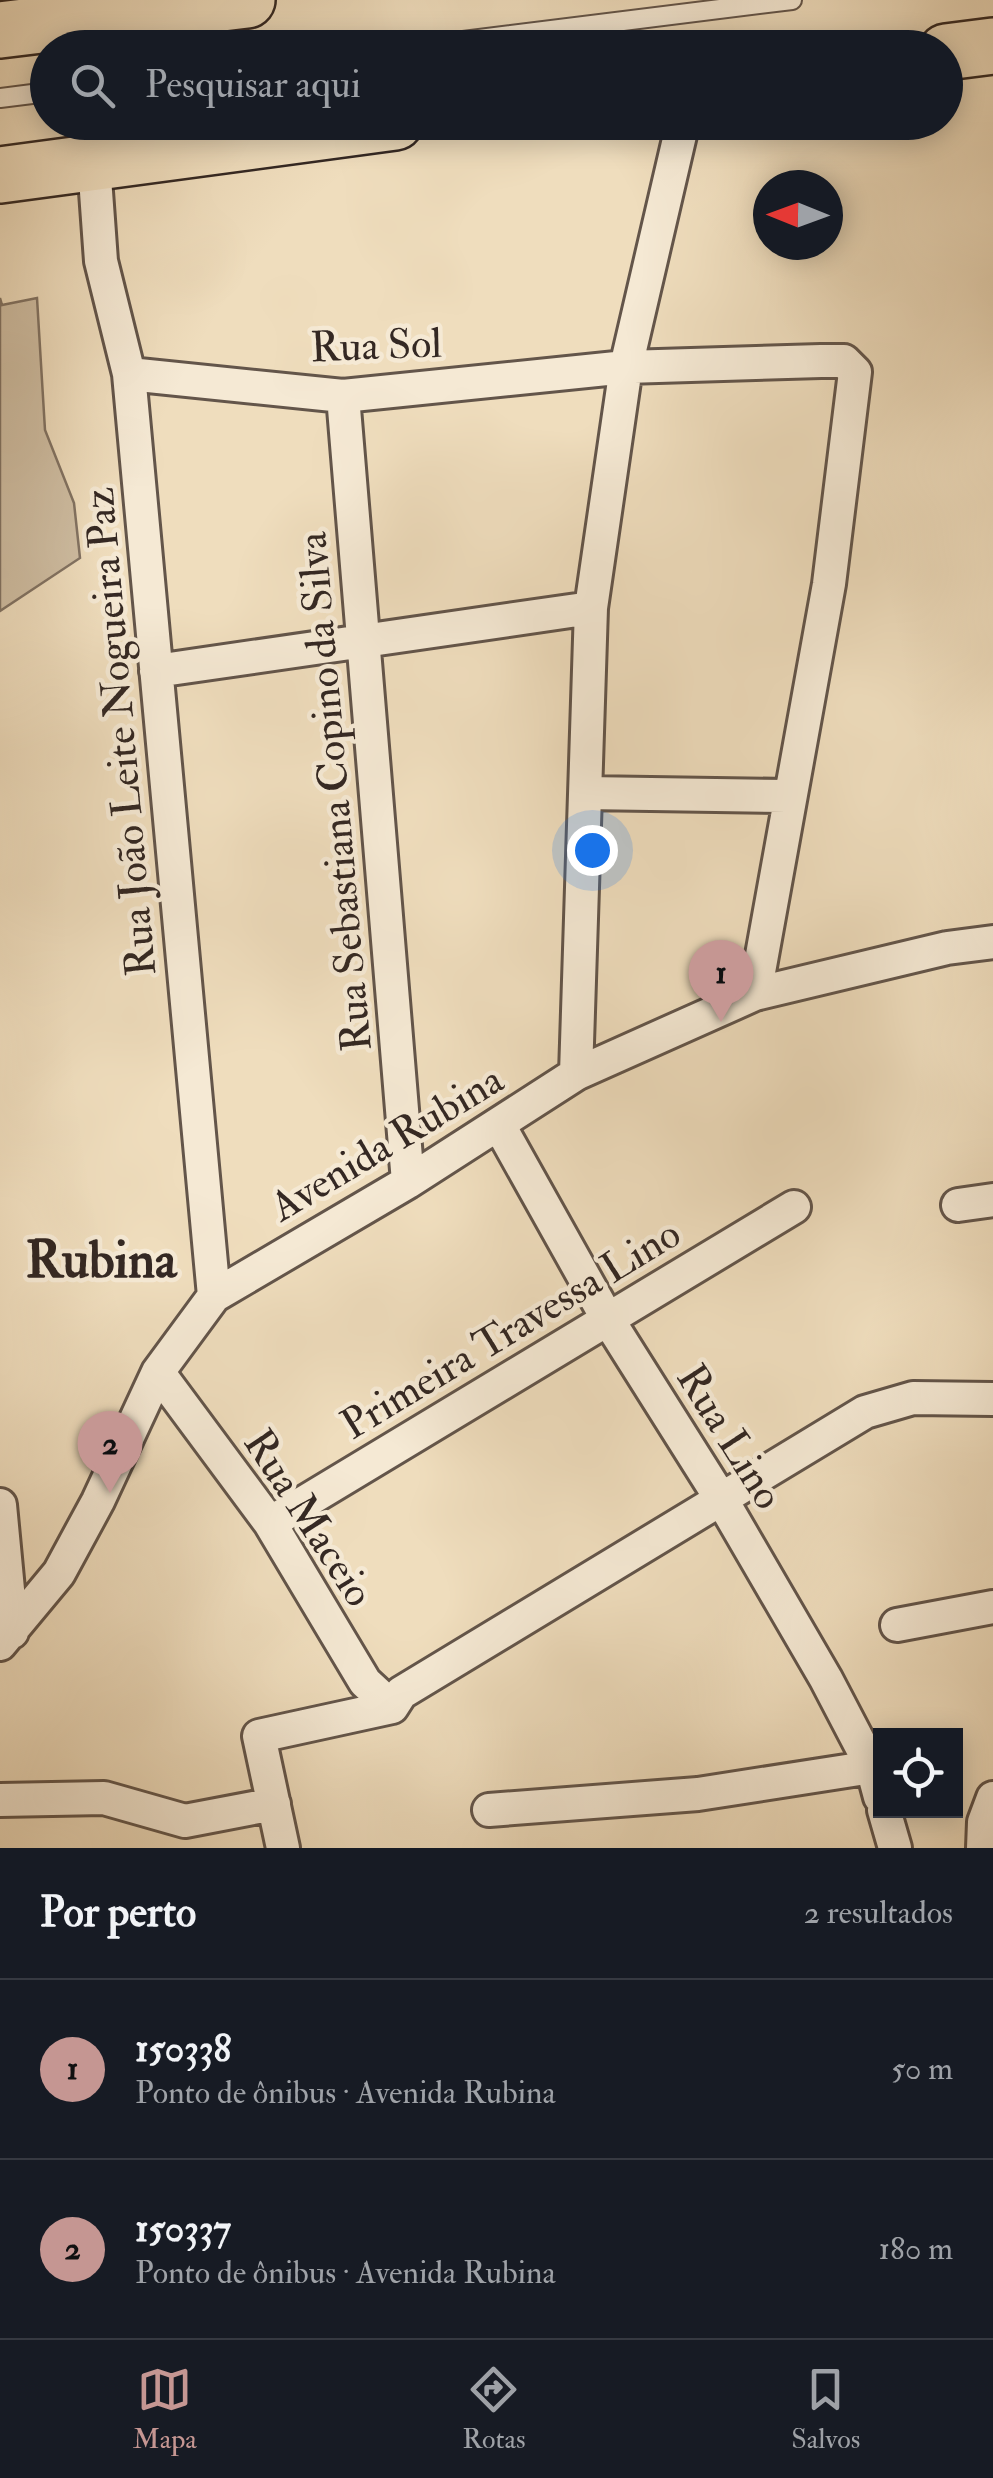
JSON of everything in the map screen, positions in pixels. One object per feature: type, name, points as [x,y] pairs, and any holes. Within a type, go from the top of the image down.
[{"type":"highway","points":[[0,30],[247,0]]},
{"type":"highway","points":[[132,12],[183,30]]},
{"type":"highway","points":[[963,50],[993,46]]},
{"type":"highway","points":[[118,161],[173,140]]},
{"type":"highway","points":[[0,175],[267,140]]},
{"type":"street","points":[[576,1074],[590,608],[626,367],[679,140]]},
{"type":"street","name":"Rua João Leite Nogueira Paz","points":[[118,161],[101,262],[129,374],[214,1296]]},
{"type":"street","name":"Rua Sol","points":[[129,374],[343,396],[626,367],[844,362],[856,372],[828,584],[787,796]]},
{"type":"street","name":"Rua Sebastiana Copino da Silva","points":[[343,396],[408,1182]]},
{"type":"street","points":[[156,670],[590,608]]},
{"type":"street","points":[[586,794],[787,796],[756,994]]},
{"type":"street","name":"Avenida Rubina","points":[[6,1638],[59,1573],[98,1501],[158,1372],[214,1296],[408,1182],[576,1074],[756,994],[947,948],[993,942]]},
{"type":"street","name":"Rua Lino","points":[[499,1125],[606,1318],[723,1502],[873,1777]]},
{"type":"street","points":[[958,1205],[993,1200]]},
{"type":"street","name":"Primeira Travessa Lino","points":[[270,1523],[794,1207]]},
{"type":"street","name":"Rua Maceio","points":[[158,1372],[270,1523],[366,1682],[392,1707]]},
{"type":"street","points":[[284,1848],[259,1736],[392,1707],[402,1692],[723,1502],[865,1412],[913,1398],[993,1399]]},
{"type":"street","points":[[0,1505],[6,1638]]},
{"type":"street","points":[[897,1625],[993,1607]]},
{"type":"street","points":[[488,1810],[873,1782]]},
{"type":"street","points":[[0,1800],[104,1798],[185,1821],[274,1804]]},
{"type":"street","points":[[983,1848],[984,1822],[993,1798]]},
{"type":"street","points":[[160,1814],[166,1848]]},
{"type":"street","points":[[886,1818],[895,1848]]},
{"type":"lane","points":[[552,30],[792,0]]},
{"type":"lane","points":[[0,98],[30,94]]},
{"type":"shaded area","points":[[0,298],[2,305],[37,298],[45,430],[74,503],[80,558],[0,611]]},
{"type":"place","name":"150338","points":[[721,1022]]},
{"type":"place","name":"150337","points":[[110,1493]]},
{"type":"district","name":"Rubina","points":[[101,1259]]}]
